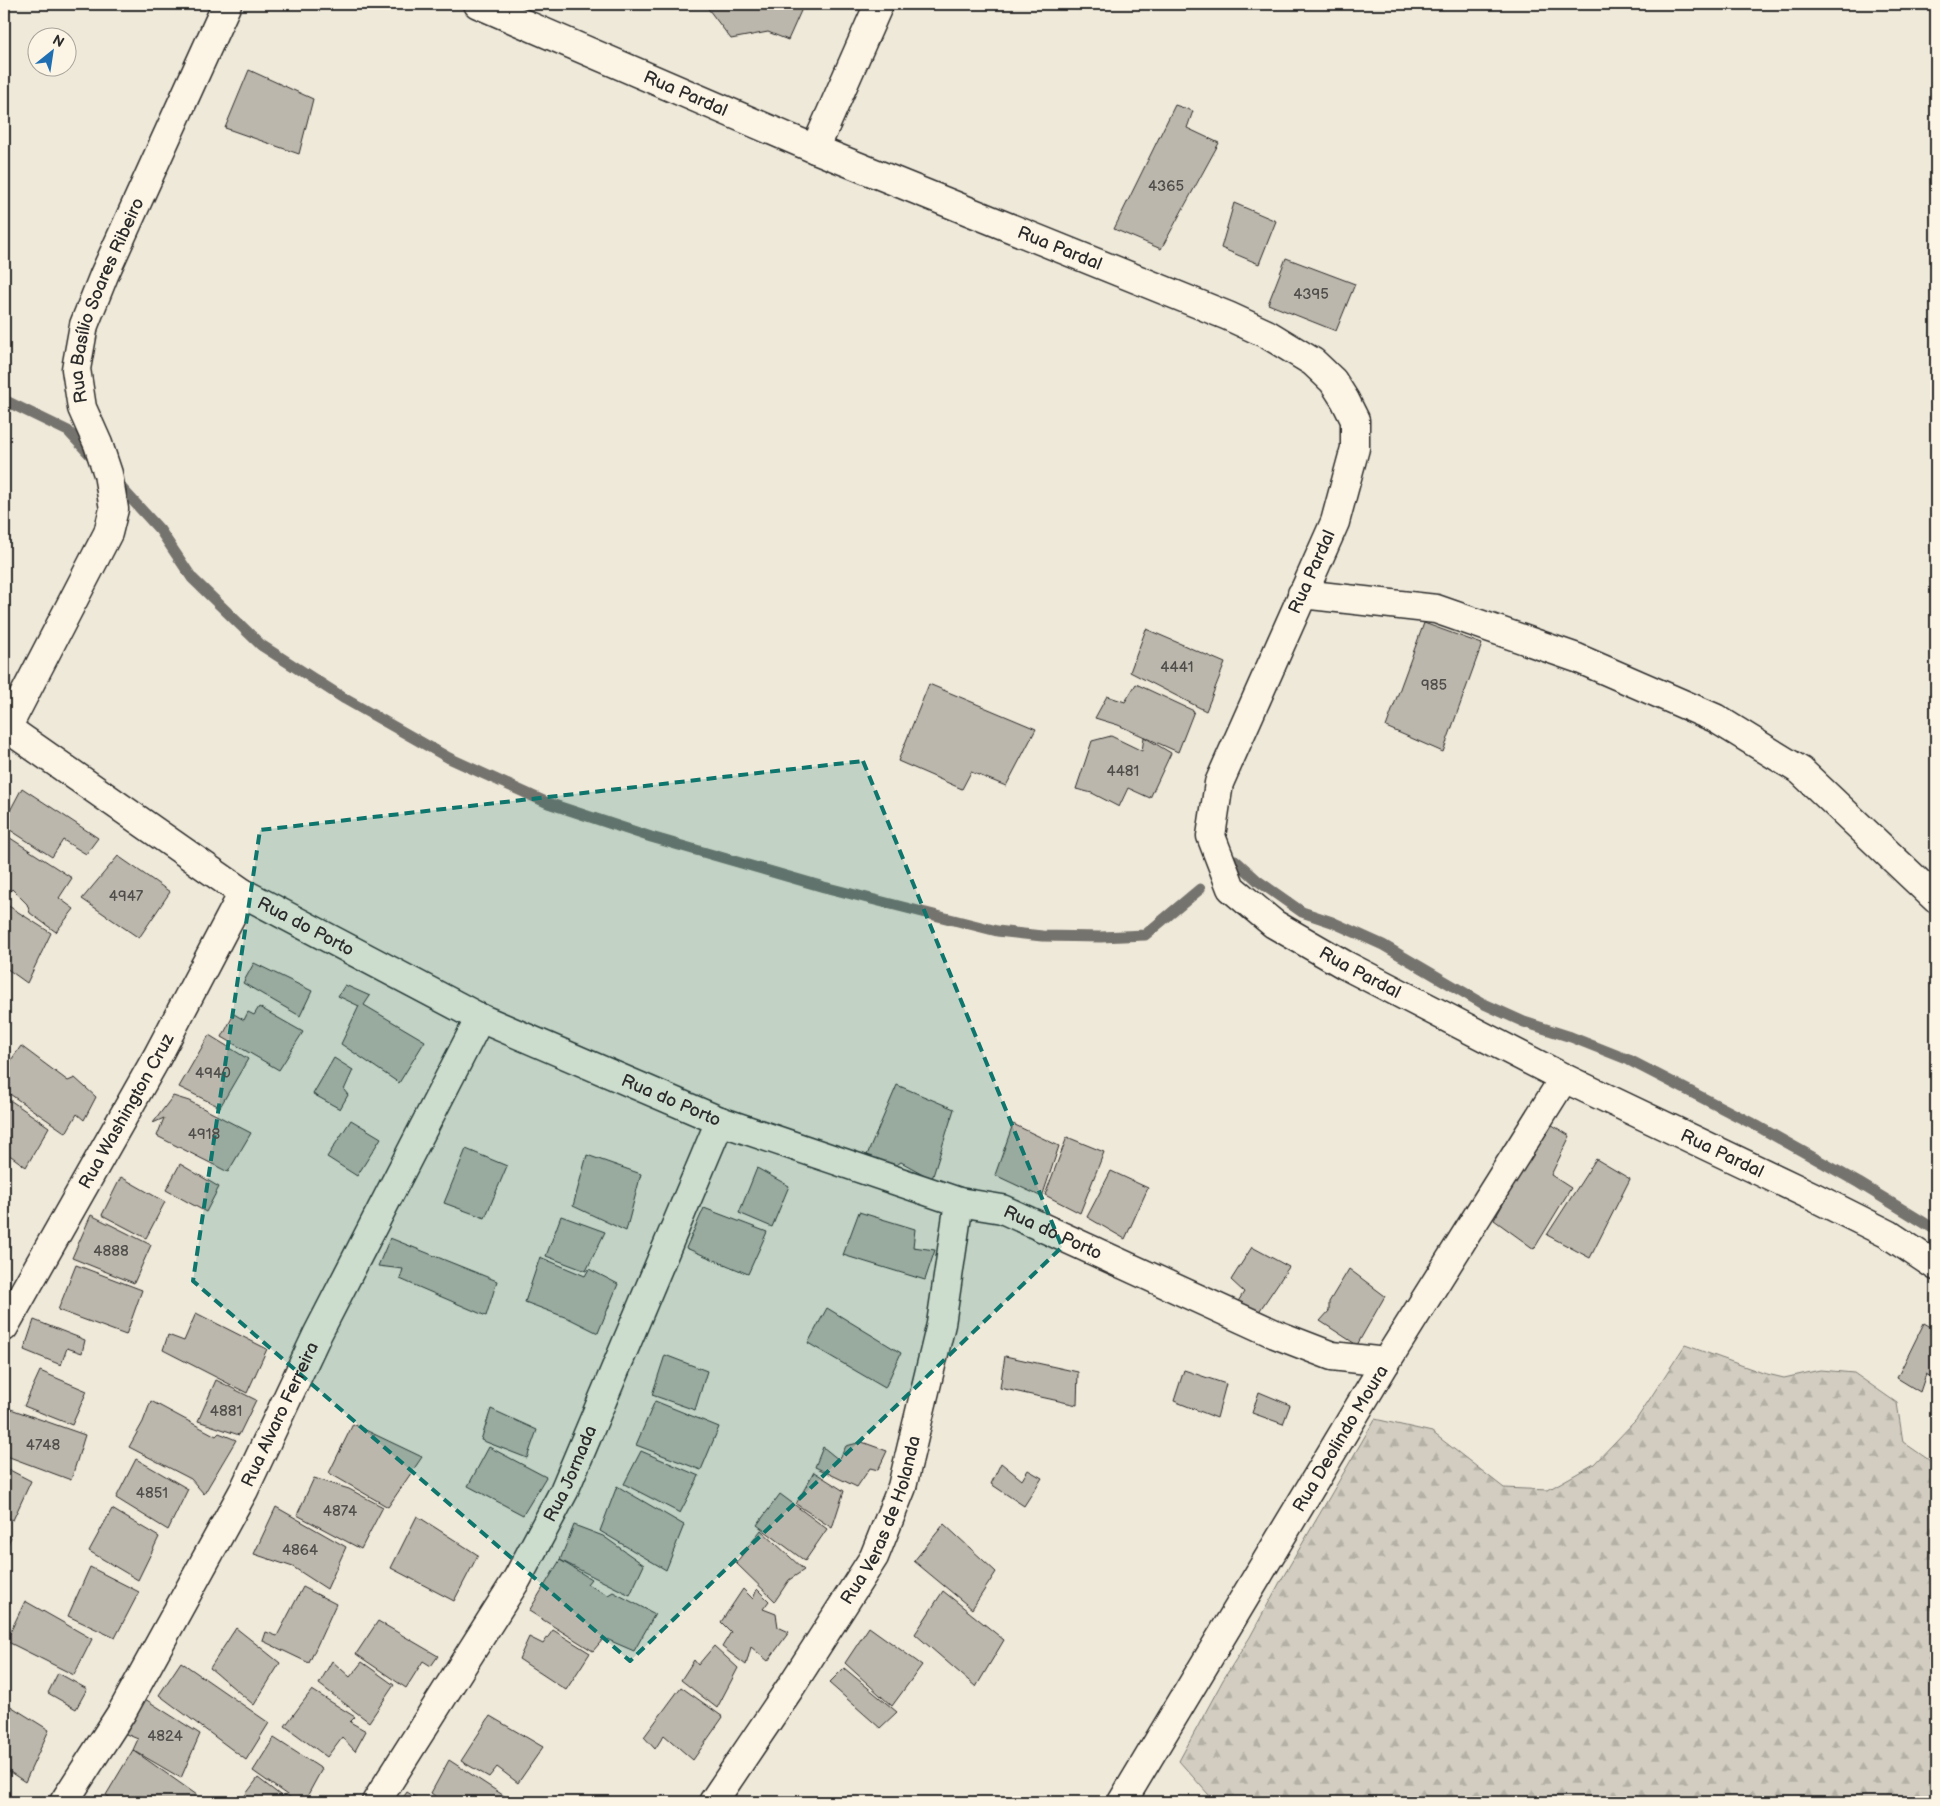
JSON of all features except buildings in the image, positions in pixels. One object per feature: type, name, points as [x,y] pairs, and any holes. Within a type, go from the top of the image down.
[{"type":"street","name":"Rua Basílio Soares Ribeiro","points":[[6,731],[108,533],[114,508],[108,474],[98,444],[82,408],[76,369],[84,325],[104,275],[227,4]]},
{"type":"street","name":"Rua Pardal","points":[[478,4],[815,149],[1228,316],[1267,334],[1313,362],[1333,381],[1346,400],[1355,420],[1355,448],[1335,522],[1219,783],[1211,836],[1231,888],[1274,924],[1345,965],[1564,1078],[1888,1234],[1936,1266]]},
{"type":"street","points":[[815,149],[880,4]]},
{"type":"street","points":[[1302,594],[1436,609],[1577,658],[1715,718],[1801,772],[1936,899]]},
{"type":"street","name":"Rua do Porto","points":[[6,731],[244,893],[480,1018],[720,1121],[959,1202],[1002,1209],[1275,1334],[1332,1356],[1386,1362]]},
{"type":"street","name":"Rua Washington Cruz","points":[[4,1327],[157,1057],[244,893]]},
{"type":"street","name":"Rua Alvaro Ferreira","points":[[64,1802],[122,1712],[244,1490],[317,1335],[480,1018]]},
{"type":"street","name":"Rua Deolindo Moura","points":[[1122,1802],[1386,1362],[1564,1078]]},
{"type":"street","name":"Rua Jornada","points":[[376,1802],[516,1579],[564,1491],[720,1121]]},
{"type":"street","name":"Rua Veras de Holanda","points":[[714,1802],[874,1557],[902,1487],[924,1400],[941,1324],[959,1202]]},
{"type":"highlighted area","points":[[863,761],[1062,1247],[630,1661],[193,1281],[260,830]]},
{"type":"green space","points":[[1685,1345],[1763,1373],[1784,1378],[1820,1370],[1854,1373],[1897,1403],[1903,1442],[1929,1460],[1936,1477],[1936,1802],[1218,1802],[1208,1794],[1179,1761],[1223,1680],[1250,1637],[1375,1419],[1432,1432],[1504,1488],[1548,1490],[1594,1464],[1636,1420]]},
{"type":"waterway","points":[[4,400],[68,431],[95,460]]},
{"type":"waterway","points":[[115,481],[160,530],[192,578],[261,645],[345,699],[449,758],[548,803],[651,837],[824,887],[997,931],[1042,936],[1101,937],[1145,935],[1200,889]]},
{"type":"waterway","points":[[1235,860],[1258,881],[1302,912],[1332,922],[1383,945],[1482,1003],[1524,1022],[1571,1037],[1629,1060],[1759,1127],[1859,1183],[1936,1230]]}]
